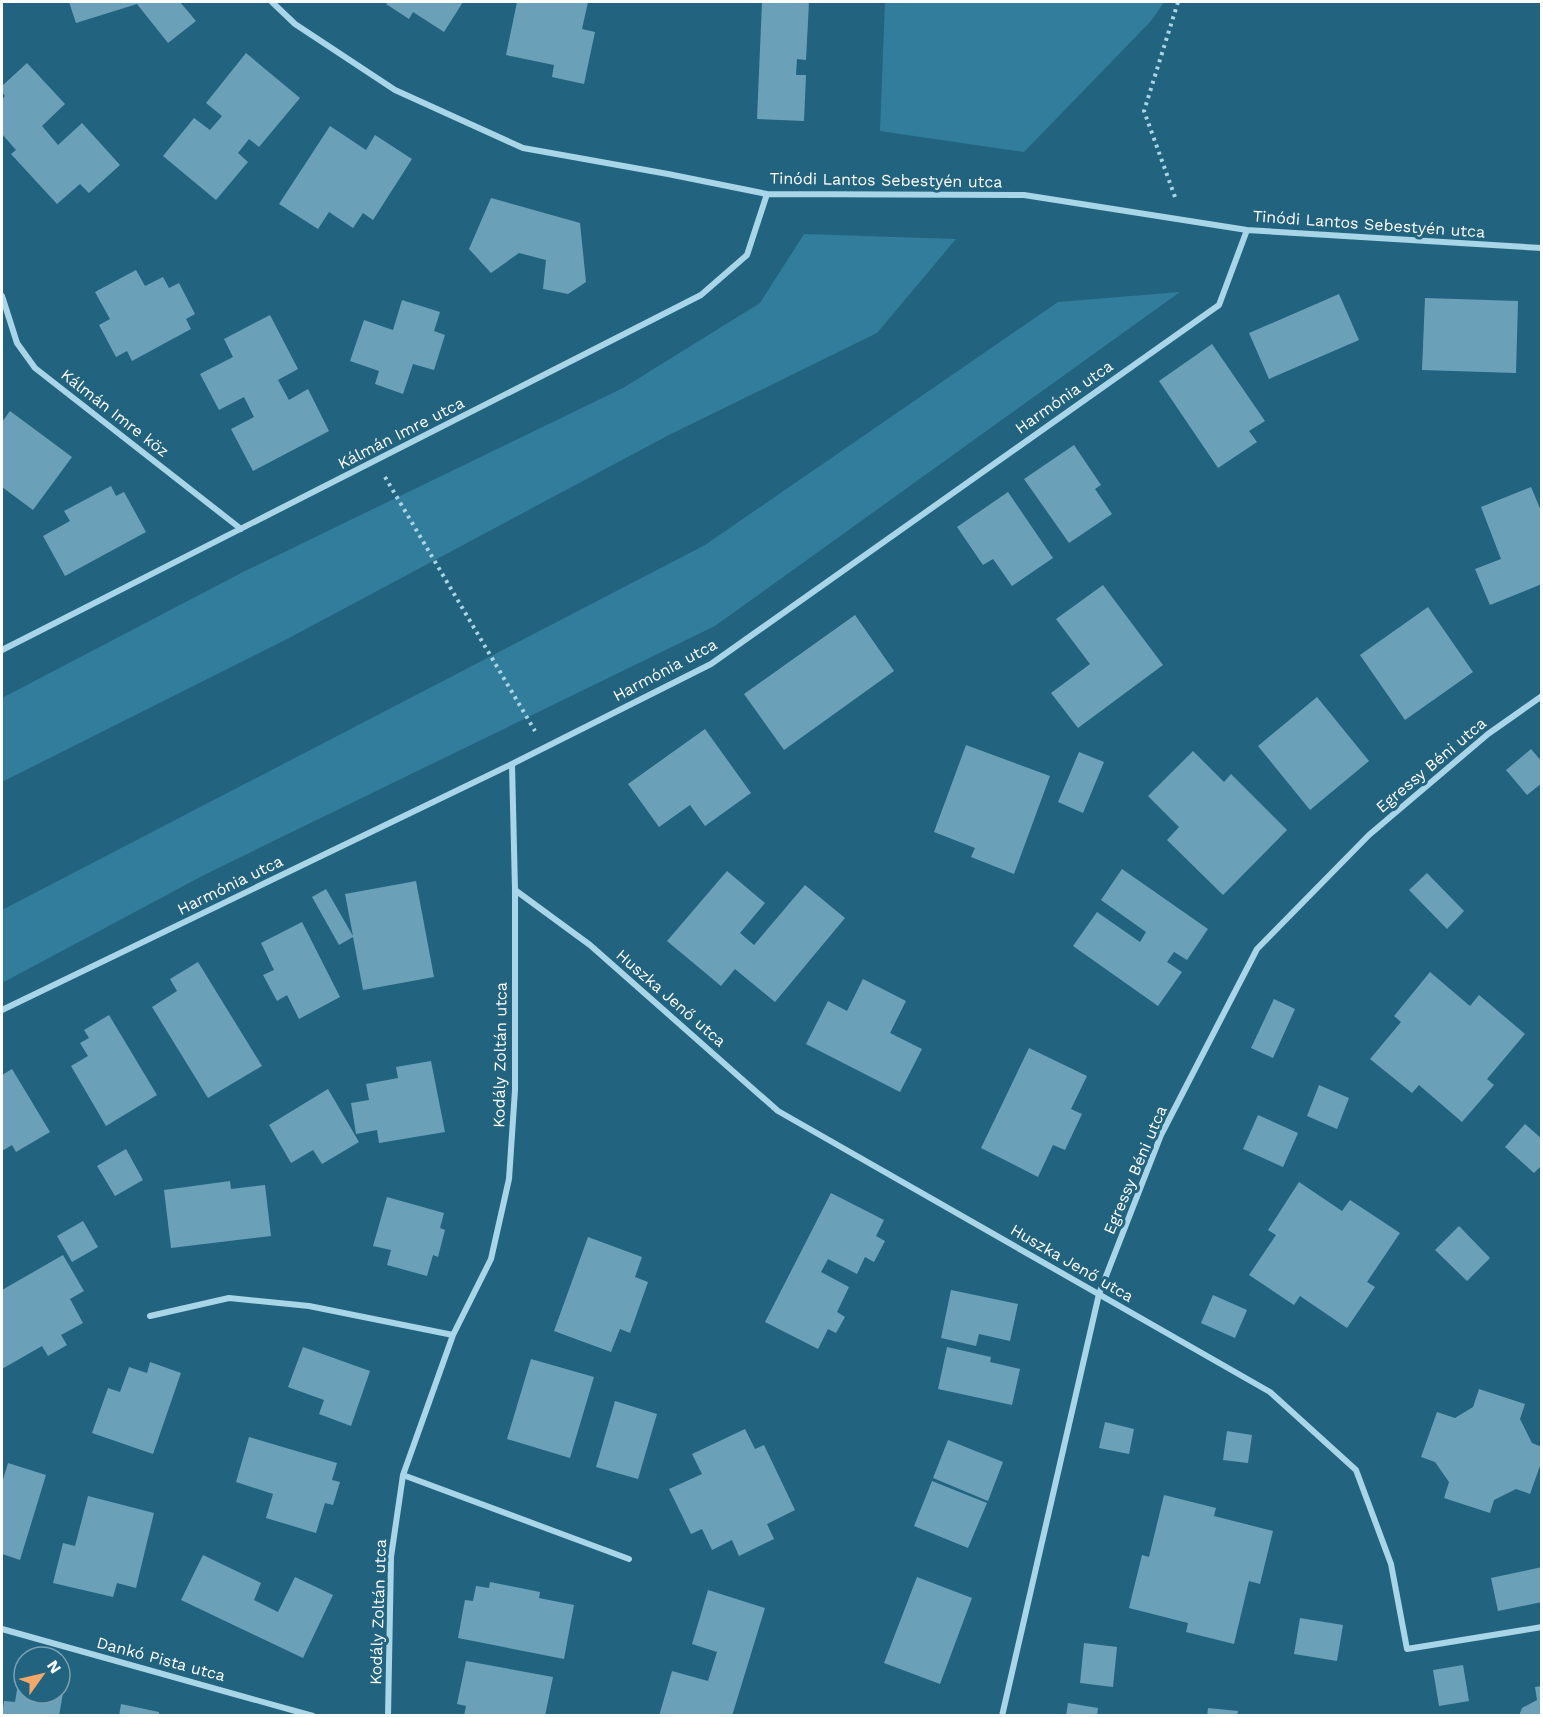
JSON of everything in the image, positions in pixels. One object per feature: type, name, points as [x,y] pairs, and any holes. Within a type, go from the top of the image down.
[{"type":"street","name":"Tinódi Lantos Sebestyén utca","points":[[272,2],[295,24],[395,90],[523,148],[767,194],[1024,195],[1247,230],[1542,248]]},
{"type":"street","name":"Kálmán Imre utca","points":[[2,650],[701,295],[747,255],[767,194]]},
{"type":"street","name":"Harmónia utca","points":[[2,1010],[512,764],[711,664],[1219,305],[1247,230]]},
{"type":"street","name":"Kálmán Imre köz","points":[[2,296],[17,343],[35,368],[241,529]]},
{"type":"street","name":"Egressy Béni utca","points":[[1002,1716],[1099,1294],[1161,1135],[1257,949],[1369,835],[1488,734],[1542,696]]},
{"type":"street","name":"Kodály Zoltán utca","points":[[388,1716],[391,1557],[403,1474],[453,1335],[491,1259],[508,1179],[514,1090],[515,890],[512,764]]},
{"type":"street","name":"Huszka Jenő utca","points":[[515,890],[590,945],[778,1111],[1270,1392],[1356,1470],[1391,1564],[1407,1649],[1542,1627]]},
{"type":"street","points":[[150,1316],[229,1298],[309,1306],[453,1335]]},
{"type":"street","points":[[403,1474],[629,1559]]},
{"type":"street","name":"Dankó Pista utca","points":[[2,1629],[313,1716]]},
{"type":"path","points":[[1178,2],[1144,111],[1184,220]]},
{"type":"path","points":[[376,461],[545,747]]},
{"type":"shaded area","points":[[885,2],[1164,2],[1151,21],[1024,152],[880,131]]},
{"type":"shaded area","points":[[804,234],[956,239],[877,333],[667,436],[289,638],[2,782],[2,698],[243,572],[623,388],[760,303]]},
{"type":"shaded area","points":[[1180,292],[715,626],[206,874],[2,983],[2,910],[705,545],[1058,302]]},
{"type":"building","points":[[69,2],[180,2],[196,21],[168,43],[137,4],[76,23]]},
{"type":"building","points":[[388,2],[463,2],[444,32],[413,12],[409,19],[386,4]]},
{"type":"building","points":[[517,2],[588,2],[582,29],[595,32],[584,84],[552,77],[554,65],[506,55]]},
{"type":"building","points":[[762,2],[809,2],[806,60],[797,59],[796,75],[806,75],[804,121],[757,119]]},
{"type":"building","points":[[246,53],[300,98],[259,147],[249,139],[238,153],[248,162],[216,200],[163,156],[194,118],[210,130],[222,116],[206,103]]},
{"type":"building","points":[[27,63],[65,104],[42,126],[58,145],[82,123],[120,165],[89,193],[80,184],[57,204],[11,154],[16,150],[2,134],[2,99],[5,96],[2,86]]},
{"type":"building","points":[[330,126],[366,150],[375,135],[412,159],[373,220],[363,213],[353,228],[329,212],[318,229],[279,204]]},
{"type":"building","points":[[491,198],[580,223],[586,282],[568,294],[543,289],[546,260],[519,253],[491,273],[469,249]]},
{"type":"building","points":[[136,270],[145,286],[163,277],[169,288],[179,283],[195,314],[186,319],[191,329],[132,361],[127,351],[116,357],[99,325],[110,319],[95,292]]},
{"type":"building","points":[[1339,294],[1359,340],[1269,379],[1249,333]]},
{"type":"building","points":[[1425,298],[1518,301],[1516,373],[1422,370]]},
{"type":"building","points":[[402,300],[440,312],[434,331],[445,335],[434,370],[413,364],[403,394],[375,384],[379,371],[350,361],[364,320],[393,330]]},
{"type":"building","points":[[270,315],[298,369],[278,380],[289,400],[308,389],[329,431],[253,471],[231,429],[254,417],[244,397],[219,410],[200,374],[233,357],[224,339]]},
{"type":"building","points":[[1212,344],[1265,421],[1249,431],[1257,442],[1218,468],[1159,381]]},
{"type":"building","points":[[10,411],[72,457],[33,510],[2,487],[2,422]]},
{"type":"building","points":[[1074,445],[1101,485],[1095,489],[1112,514],[1069,543],[1024,479]]},
{"type":"building","points":[[111,486],[116,496],[124,492],[146,532],[65,576],[43,536],[70,521],[64,511]]},
{"type":"building","points":[[1531,487],[1542,513],[1542,584],[1490,605],[1475,569],[1501,559],[1481,507]]},
{"type":"building","points":[[1008,492],[1053,558],[1012,586],[993,559],[983,565],[957,527]]},
{"type":"building","points":[[1103,585],[1163,665],[1078,728],[1051,693],[1090,664],[1056,619]]},
{"type":"building","points":[[1428,607],[1473,672],[1405,720],[1360,655]]},
{"type":"building","points":[[855,615],[894,671],[784,750],[744,694]]},
{"type":"building","points":[[1317,697],[1369,761],[1310,810],[1258,746]]},
{"type":"building","points":[[705,729],[751,793],[705,826],[690,805],[659,827],[628,784]]},
{"type":"building","points":[[966,745],[1050,776],[1014,874],[971,857],[975,848],[934,832]]},
{"type":"building","points":[[1531,749],[1542,762],[1542,783],[1527,795],[1506,770]]},
{"type":"building","points":[[1193,751],[1224,782],[1231,774],[1287,830],[1223,895],[1167,840],[1179,827],[1148,796]]},
{"type":"building","points":[[1079,752],[1104,762],[1083,813],[1058,802]]},
{"type":"building","points":[[1122,869],[1208,929],[1187,960],[1174,952],[1167,962],[1182,972],[1158,1006],[1073,946],[1097,912],[1140,942],[1146,932],[1101,900]]},
{"type":"building","points":[[727,871],[765,903],[740,933],[754,945],[805,885],[845,918],[775,1002],[735,969],[721,986],[667,941]]},
{"type":"building","points":[[1427,873],[1464,911],[1447,929],[1409,890]]},
{"type":"building","points":[[416,881],[434,977],[363,990],[353,937],[339,945],[312,897],[326,889],[353,936],[345,894]]},
{"type":"building","points":[[302,922],[340,997],[299,1019],[287,995],[277,1001],[263,975],[274,970],[261,943]]},
{"type":"building","points":[[198,962],[262,1066],[208,1098],[152,1007],[177,991],[170,979]]},
{"type":"building","points":[[1430,972],[1470,1006],[1479,995],[1525,1034],[1487,1079],[1494,1085],[1462,1122],[1419,1085],[1412,1093],[1370,1059],[1401,1022],[1394,1016]]},
{"type":"building","points":[[863,979],[906,1001],[890,1033],[922,1049],[900,1092],[806,1044],[828,1001],[847,1011]]},
{"type":"building","points":[[1274,999],[1295,1009],[1273,1058],[1251,1048]]},
{"type":"building","points":[[109,1015],[157,1095],[106,1126],[71,1066],[88,1056],[80,1043],[89,1038],[84,1030]]},
{"type":"building","points":[[1029,1048],[1087,1076],[1071,1109],[1082,1114],[1065,1150],[1053,1145],[1038,1177],[981,1148]]},
{"type":"building","points":[[431,1061],[445,1132],[379,1143],[377,1130],[356,1134],[351,1103],[369,1100],[366,1084],[398,1078],[396,1067]]},
{"type":"building","points":[[12,1069],[50,1132],[16,1152],[12,1145],[2,1151],[2,1075]]},
{"type":"building","points":[[1319,1085],[1349,1098],[1337,1129],[1307,1116]]},
{"type":"building","points":[[328,1089],[359,1142],[322,1164],[313,1150],[291,1163],[269,1125]]},
{"type":"building","points":[[1258,1115],[1298,1133],[1283,1167],[1243,1149]]},
{"type":"building","points":[[1525,1124],[1542,1139],[1542,1165],[1534,1173],[1505,1147]]},
{"type":"building","points":[[126,1149],[143,1180],[115,1196],[97,1166]]},
{"type":"building","points":[[230,1181],[231,1189],[265,1185],[271,1236],[171,1248],[164,1190]]},
{"type":"building","points":[[1299,1182],[1342,1211],[1350,1200],[1400,1233],[1367,1282],[1375,1287],[1347,1328],[1300,1296],[1294,1305],[1249,1275],[1276,1235],[1268,1230]]},
{"type":"building","points":[[831,1193],[884,1220],[876,1236],[885,1241],[874,1262],[865,1257],[857,1274],[828,1259],[821,1272],[849,1287],[837,1312],[845,1317],[836,1333],[828,1329],[818,1349],[765,1322]]},
{"type":"building","points":[[387,1197],[444,1213],[440,1228],[445,1230],[438,1257],[433,1255],[427,1276],[387,1265],[391,1250],[373,1246]]},
{"type":"building","points":[[83,1221],[98,1247],[72,1262],[57,1236]]},
{"type":"building","points":[[1459,1226],[1490,1258],[1467,1281],[1435,1250]]},
{"type":"building","points":[[588,1237],[642,1257],[635,1277],[648,1282],[630,1333],[620,1329],[611,1352],[554,1331]]},
{"type":"building","points":[[63,1255],[84,1291],[70,1299],[83,1323],[61,1335],[67,1345],[48,1356],[42,1346],[2,1369],[2,1290]]},
{"type":"building","points":[[951,1290],[1018,1304],[1010,1341],[979,1334],[976,1346],[941,1338]]},
{"type":"building","points":[[1213,1295],[1247,1310],[1235,1338],[1201,1323]]},
{"type":"building","points":[[303,1347],[370,1371],[351,1426],[319,1414],[324,1400],[288,1387]]},
{"type":"building","points":[[947,1347],[991,1357],[990,1362],[1020,1369],[1012,1405],[938,1389]]},
{"type":"building","points":[[531,1359],[594,1377],[570,1458],[507,1439]]},
{"type":"building","points":[[150,1362],[181,1373],[153,1454],[92,1433],[108,1388],[120,1392],[129,1367],[147,1373]]},
{"type":"building","points":[[1479,1389],[1525,1404],[1520,1419],[1532,1443],[1542,1447],[1542,1460],[1530,1494],[1516,1489],[1494,1500],[1490,1513],[1444,1498],[1449,1482],[1435,1462],[1421,1457],[1437,1412],[1455,1418],[1473,1407]]},
{"type":"building","points":[[615,1401],[657,1414],[638,1479],[596,1467]]},
{"type":"building","points":[[1105,1422],[1134,1429],[1129,1454],[1099,1448]]},
{"type":"building","points":[[745,1429],[755,1449],[764,1445],[795,1510],[767,1524],[774,1539],[739,1556],[732,1540],[712,1550],[702,1529],[691,1534],[669,1489],[702,1474],[692,1454]]},
{"type":"building","points":[[1227,1431],[1252,1435],[1248,1463],[1223,1460]]},
{"type":"building","points":[[249,1437],[337,1463],[332,1480],[340,1482],[333,1505],[325,1503],[316,1533],[266,1518],[273,1494],[236,1482]]},
{"type":"building","points":[[948,1440],[1003,1462],[988,1501],[933,1478]]},
{"type":"building","points":[[8,1463],[46,1475],[20,1560],[2,1554],[2,1483]]},
{"type":"building","points":[[932,1481],[987,1503],[968,1548],[914,1526]]},
{"type":"building","points":[[1164,1495],[1216,1508],[1214,1516],[1273,1531],[1260,1584],[1249,1581],[1234,1644],[1186,1632],[1188,1623],[1129,1608],[1142,1555],[1149,1557]]},
{"type":"building","points":[[88,1496],[154,1513],[136,1588],[117,1583],[113,1597],[53,1583],[63,1543],[75,1546]]},
{"type":"building","points":[[203,1555],[261,1583],[254,1600],[278,1612],[295,1577],[333,1595],[303,1658],[181,1600]]},
{"type":"building","points":[[1542,1567],[1542,1602],[1498,1611],[1491,1578]]},
{"type":"building","points":[[917,1577],[972,1598],[940,1684],[884,1663]]},
{"type":"building","points":[[490,1582],[540,1592],[539,1598],[574,1605],[564,1659],[458,1638],[465,1600],[473,1601],[476,1586],[489,1588]]},
{"type":"building","points":[[708,1590],[765,1608],[732,1716],[659,1716],[672,1671],[708,1681],[717,1652],[692,1644]]},
{"type":"building","points":[[1300,1618],[1343,1625],[1337,1661],[1294,1654]]},
{"type":"building","points":[[1084,1643],[1117,1647],[1113,1687],[1080,1683]]},
{"type":"building","points":[[466,1661],[553,1677],[545,1716],[464,1716],[466,1706],[457,1704]]},
{"type":"building","points":[[1463,1665],[1469,1701],[1439,1706],[1433,1670]]},
{"type":"building","points":[[1542,1686],[1542,1716],[1519,1716],[1522,1708],[1537,1700],[1535,1687]]},
{"type":"building","points":[[4,1701],[12,1702],[12,1705],[61,1705],[59,1716],[2,1716]]},
{"type":"building","points":[[1068,1703],[1098,1708],[1097,1716],[1066,1716]]},
{"type":"building","points":[[121,1704],[159,1712],[159,1716],[119,1716]]},
{"type":"building","points":[[1208,1708],[1238,1711],[1237,1716],[1207,1716]]}]
